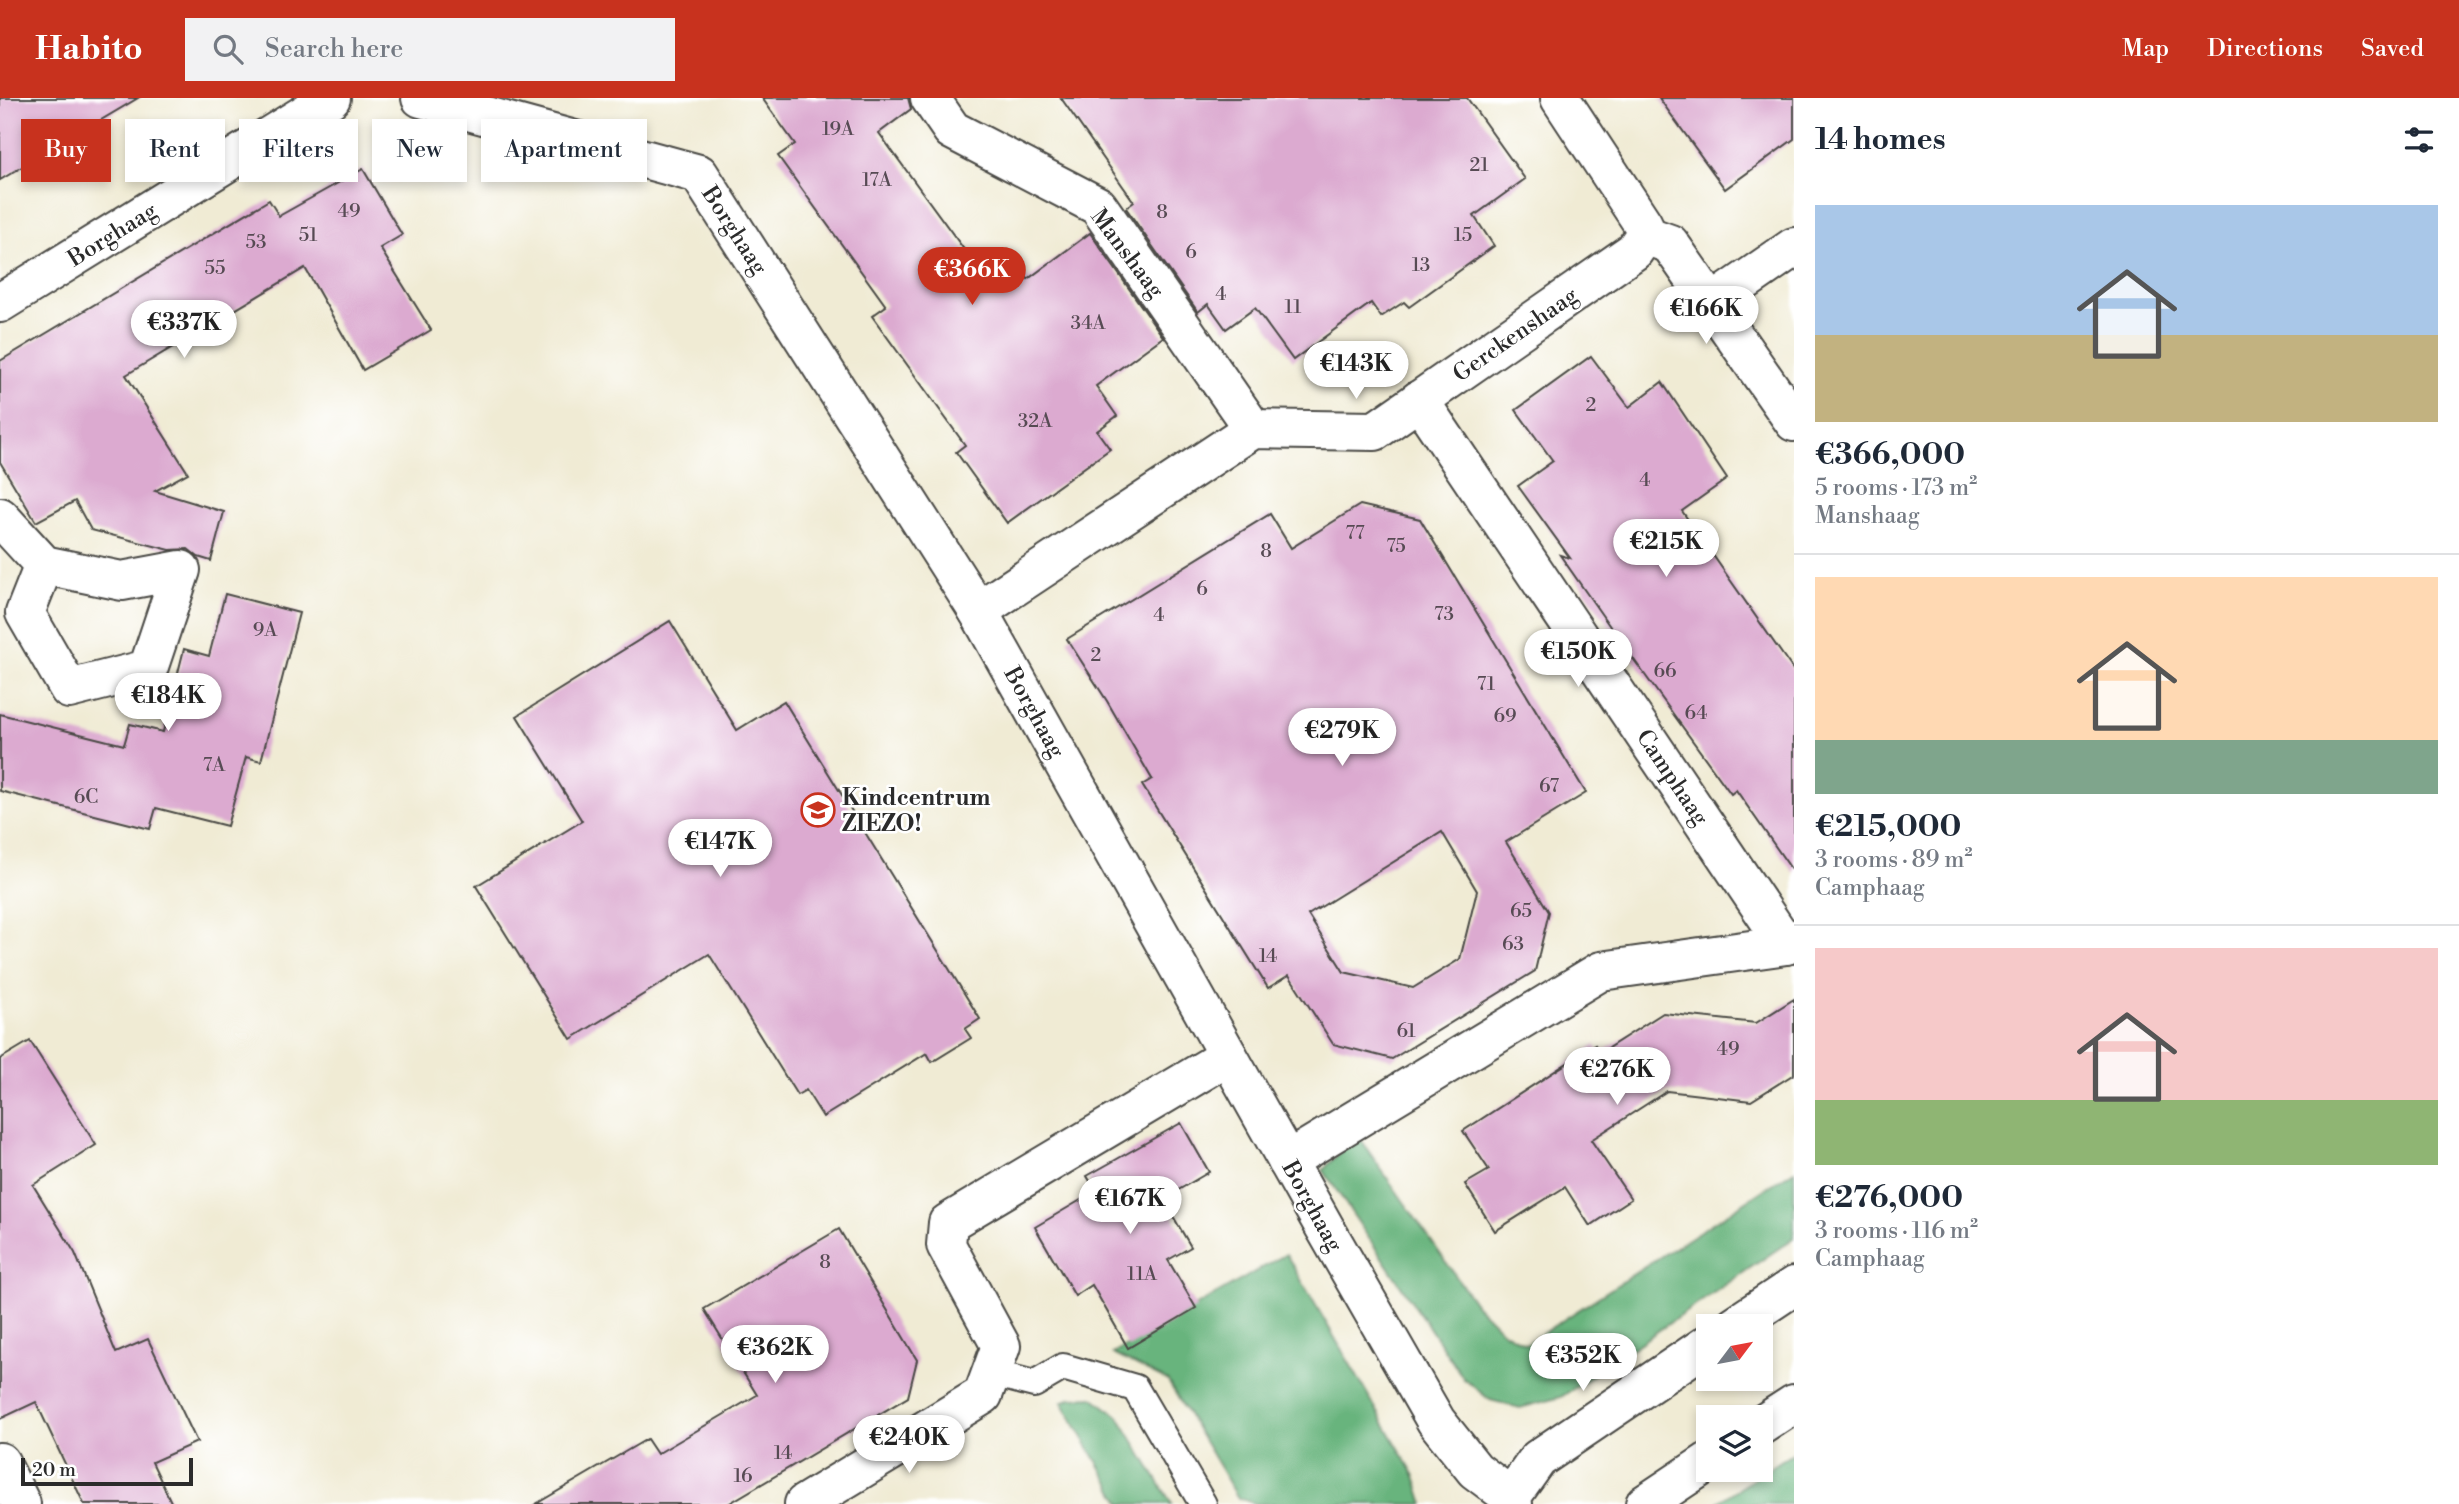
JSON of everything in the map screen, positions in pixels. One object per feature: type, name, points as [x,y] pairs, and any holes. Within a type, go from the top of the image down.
[{"type":"street","name":"Borghaag","points":[[421,98],[699,174],[978,611],[1437,1422],[1475,1470],[1512,1501]]},
{"type":"street","name":"Manshaag","points":[[930,98],[952,131],[1098,205],[1253,429]]},
{"type":"street","points":[[1560,98],[1637,213],[1645,235],[1670,244],[1794,422]]},
{"type":"street","name":"Borghaag","points":[[0,303],[320,101]]},
{"type":"street","name":"Gerckenshaag","points":[[1253,429],[1375,431],[1634,251],[1645,235]]},
{"type":"street","points":[[1713,303],[1794,247]]},
{"type":"street","name":"Camphaag","points":[[1287,1161],[1601,971],[1790,942],[1419,400]]},
{"type":"street","points":[[978,611],[1253,429]]},
{"type":"street","points":[[0,517],[44,565]]},
{"type":"street","points":[[804,1504],[987,1384],[1001,1346],[946,1245],[948,1223],[1228,1056]]},
{"type":"street","points":[[1752,1314],[1794,1286]]},
{"type":"street","points":[[1512,1501],[1538,1459],[1696,1352]]},
{"type":"street","points":[[1773,1418],[1794,1404]]},
{"type":"street","points":[[0,1462],[22,1504]]},
{"type":"street","points":[[1645,1504],[1696,1470]]},
{"type":"lane","points":[[987,1384],[1034,1384],[1063,1367],[1135,1388],[1203,1504]]},
{"type":"green space","points":[[1360,1139],[1476,1305],[1502,1331],[1526,1344],[1794,1170],[1794,1238],[1561,1397],[1520,1408],[1490,1400],[1464,1379],[1323,1170],[1342,1150]]},
{"type":"green space","points":[[1286,1254],[1415,1476],[1424,1504],[1256,1504],[1238,1498],[1168,1381],[1113,1354]]},
{"type":"green space","points":[[1093,1397],[1119,1417],[1172,1504],[1122,1504],[1062,1402],[1071,1398]]},
{"type":"green space","points":[[1794,1452],[1794,1504],[1715,1504],[1748,1482],[1773,1482],[1773,1466]]},
{"type":"building","points":[[0,98],[138,98],[103,119],[21,119],[21,168],[0,180]]},
{"type":"building","points":[[762,98],[908,98],[911,109],[879,133],[979,270],[1007,250],[1028,279],[1090,233],[1163,337],[1096,386],[1117,416],[1097,431],[1110,449],[1007,523],[956,452],[965,445],[872,316],[886,306],[778,156],[795,144]]},
{"type":"building","points":[[1061,98],[1467,98],[1525,179],[1474,216],[1494,246],[1409,307],[1404,302],[1381,317],[1371,303],[1293,360],[1255,308],[1226,329],[1208,304],[1198,312],[1126,208],[1134,202]]},
{"type":"building","points":[[1659,98],[1794,98],[1794,139],[1725,189]]},
{"type":"building","points":[[363,169],[402,235],[380,248],[431,330],[363,370],[305,268],[126,375],[188,473],[155,491],[224,512],[211,561],[198,557],[188,549],[170,550],[91,530],[75,501],[36,522],[0,462],[0,361],[269,200],[279,216],[340,182],[358,182],[358,172]]},
{"type":"building","points":[[1591,356],[1629,407],[1662,382],[1727,479],[1682,511],[1794,671],[1794,873],[1736,790],[1731,794],[1611,628],[1560,555],[1570,558],[1518,486],[1553,461],[1516,410]]},
{"type":"building","points":[[1360,505],[1420,519],[1586,793],[1506,842],[1549,912],[1535,971],[1392,1059],[1333,1044],[1289,975],[1268,988],[1142,785],[1152,779],[1067,639],[1270,514],[1291,548]],"holes":[[[1442,832],[1477,891],[1460,959],[1413,988],[1344,972],[1308,915]]]},
{"type":"building","points":[[225,594],[299,613],[261,761],[246,757],[227,826],[156,808],[150,829],[0,791],[0,714],[124,745],[130,724],[163,732],[184,649],[209,656]]},
{"type":"building","points":[[670,621],[737,730],[784,701],[980,1019],[965,1029],[971,1038],[932,1062],[927,1053],[823,1117],[806,1090],[797,1095],[709,954],[571,1039],[476,886],[582,821],[517,716]]},
{"type":"building","points":[[1794,999],[1794,1074],[1751,1101],[1667,1091],[1591,1140],[1631,1199],[1590,1226],[1565,1187],[1495,1231],[1465,1184],[1489,1170],[1463,1131],[1595,1045],[1600,1053],[1663,1013],[1756,1023]]},
{"type":"building","points":[[30,1041],[96,1145],[33,1185],[75,1253],[116,1353],[148,1339],[197,1442],[152,1462],[172,1504],[84,1504],[36,1402],[0,1419],[0,1059]]},
{"type":"building","points":[[1181,1123],[1209,1172],[1163,1199],[1191,1247],[1168,1260],[1196,1308],[1128,1348],[1092,1285],[1075,1296],[1035,1227],[1096,1191],[1087,1176]]},
{"type":"building","points":[[839,1229],[917,1360],[908,1397],[728,1504],[536,1504],[647,1439],[657,1454],[757,1395],[704,1309]]},
{"type":"place","name":"Kindcentrum ZIEZO!","points":[[818,810]]}]
